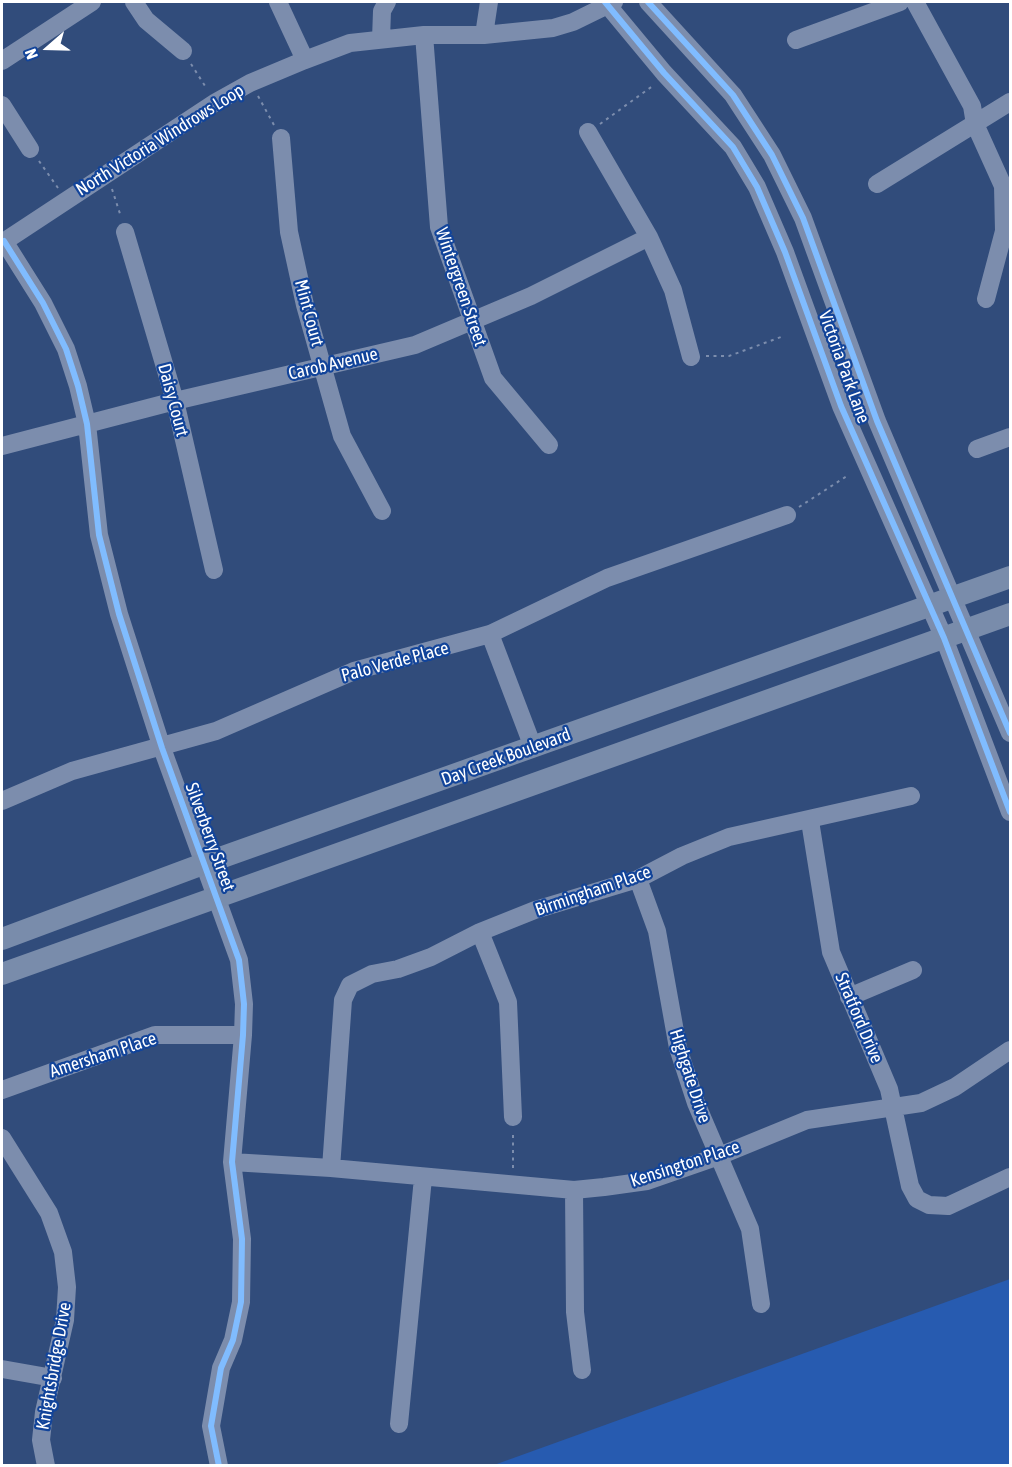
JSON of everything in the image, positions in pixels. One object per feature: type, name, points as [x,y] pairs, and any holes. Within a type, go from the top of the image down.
[{"type":"main road","name":"Day Creek Boulevard","points":[[2,939],[204,864],[1011,577]]},
{"type":"main road","name":"Day Creek Boulevard","points":[[2,974],[1011,614]]},
{"type":"street","points":[[2,61],[92,2]]},
{"type":"street","points":[[134,2],[146,20],[183,51]]},
{"type":"street","points":[[278,2],[305,60]]},
{"type":"street","points":[[381,39],[382,11],[387,2]]},
{"type":"street","points":[[484,35],[489,2]]},
{"type":"street","name":"Victoria Park Lane","points":[[648,2],[733,95],[772,155],[803,218],[877,421],[1011,733]]},
{"type":"street","points":[[796,40],[900,2]]},
{"type":"street","points":[[915,2],[972,106],[975,124],[1003,186],[1004,231],[986,299]]},
{"type":"street","name":"North Victoria Windrows Loop","points":[[3,242],[216,102],[250,83],[305,60],[350,43],[381,39],[423,35],[484,35],[553,28],[573,22],[609,3]]},
{"type":"street","name":"Victoria Park Lane","points":[[609,3],[664,73],[733,147],[757,187],[785,252],[861,455],[944,638],[1011,812]]},
{"type":"street","name":"Wintergreen Street","points":[[423,35],[439,227],[471,323],[493,378],[549,445]]},
{"type":"street","points":[[878,184],[1011,102]]},
{"type":"street","points":[[2,105],[30,149]]},
{"type":"street","points":[[588,132],[649,237],[673,290],[691,357]]},
{"type":"street","name":"Mint Court","points":[[281,138],[289,232],[305,305],[342,436],[382,511]]},
{"type":"street","name":"Daisy Court","points":[[125,232],[175,401],[214,570]]},
{"type":"street","name":"Carob Avenue","points":[[2,446],[175,401],[415,345],[471,323],[649,237]]},
{"type":"street","name":"Silverberry Street","points":[[3,242],[43,303],[66,349],[87,424],[99,535],[119,614],[162,748],[239,960],[244,1004],[243,1035],[232,1162],[242,1239],[241,1302],[233,1340],[221,1368],[211,1426],[219,1466]]},
{"type":"street","points":[[977,449],[1011,437]]},
{"type":"street","name":"Palo Verde Place","points":[[2,801],[72,771],[162,748],[251,717],[354,671],[490,634],[607,578],[787,515]]},
{"type":"street","points":[[490,634],[533,747]]},
{"type":"street","name":"Birmingham Place","points":[[331,1168],[343,1000],[350,985],[372,974],[398,969],[431,957],[480,932],[535,910],[638,879],[682,856],[729,837],[911,796]]},
{"type":"street","name":"Stratford Drive","points":[[810,820],[831,952],[889,1089],[910,1186],[917,1199],[929,1205],[948,1206],[1011,1177]]},
{"type":"street","name":"Highgate Drive","points":[[638,879],[657,931],[678,1048],[696,1102],[750,1229],[761,1304]]},
{"type":"street","points":[[480,932],[508,1002],[513,1117]]},
{"type":"street","points":[[849,997],[913,970]]},
{"type":"street","name":"Amersham Place","points":[[2,1090],[155,1035],[243,1035]]},
{"type":"street","name":"Kensington Place","points":[[232,1162],[331,1168],[574,1190],[646,1181],[719,1156],[807,1120],[894,1107],[938,1096],[1011,1050]]},
{"type":"street","name":"Knightsbridge Drive","points":[[2,1138],[49,1213],[63,1252],[67,1287],[65,1320],[44,1412],[41,1440],[46,1466]]},
{"type":"street","points":[[399,1424],[423,1178]]},
{"type":"street","points":[[574,1190],[575,1312],[582,1370]]},
{"type":"street","points":[[2,1369],[53,1378]]},
{"type":"path","points":[[183,51],[216,102]]},
{"type":"path","points":[[250,83],[281,138]]},
{"type":"path","points":[[588,132],[656,84]]},
{"type":"path","points":[[30,149],[66,199]]},
{"type":"path","points":[[107,172],[125,232]]},
{"type":"path","points":[[691,357],[729,356],[782,337]]},
{"type":"path","points":[[787,515],[847,476]]},
{"type":"path","points":[[513,1117],[513,1185]]},
{"type":"shaded area","points":[[1010,1279],[1010,1465],[494,1465]]},
{"type":"cycle path","points":[[605,2],[664,73],[733,147],[757,187],[785,252],[841,406],[944,638],[1010,812]]},
{"type":"cycle path","points":[[648,2],[733,95],[772,155],[803,218],[877,421],[1010,733]]},
{"type":"cycle path","points":[[4,241],[43,303],[66,349],[87,424],[99,535],[119,614],[162,748],[239,960],[244,1004],[243,1035],[232,1162],[242,1239],[241,1302],[233,1340],[221,1368],[211,1426],[219,1466]]}]
